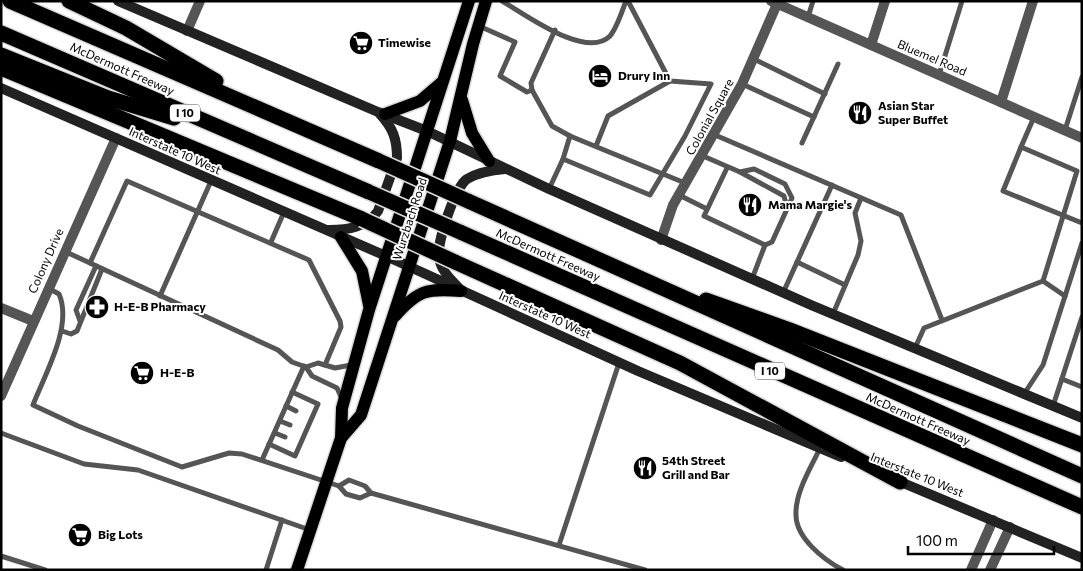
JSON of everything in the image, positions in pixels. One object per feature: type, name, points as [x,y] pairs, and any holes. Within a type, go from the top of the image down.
[{"type":"highway","name":"McDermott Freeway","points":[[10,1],[379,161],[1082,476]]},
{"type":"highway","points":[[69,1],[126,28],[262,110]]},
{"type":"highway","name":"McDermott Freeway","points":[[1,33],[370,192],[1082,507]]},
{"type":"highway","points":[[1,55],[108,98],[249,141]]},
{"type":"highway","points":[[7,71],[362,219],[680,363],[900,482]]},
{"type":"highway","points":[[600,261],[790,330],[1082,445]]},
{"type":"main road","points":[[118,1],[450,141],[549,189],[783,293],[1082,418]]},
{"type":"main road","name":"Wurzbach Road","points":[[298,570],[311,530],[333,484],[341,438],[342,408],[369,310],[469,1]]},
{"type":"main road","name":"Wurzbach Road","points":[[341,438],[361,415],[450,141],[486,1]]},
{"type":"main road","points":[[382,113],[420,101],[443,81]]},
{"type":"main road","name":"Interstate 10 West","points":[[1,88],[386,256],[619,362],[1082,558]]},
{"type":"main road","points":[[461,96],[468,124],[489,161]]},
{"type":"main road","points":[[326,230],[353,228],[367,222],[378,211],[397,158],[395,136],[382,113]]},
{"type":"main road","points":[[461,291],[444,272],[438,257],[439,245],[458,188],[466,180],[478,174],[506,169]]},
{"type":"main road","points":[[341,237],[362,271],[369,310]]},
{"type":"main road","points":[[390,322],[410,299],[418,295],[430,290],[461,291]]},
{"type":"street","points":[[187,31],[200,1]]},
{"type":"street","points":[[872,46],[885,1]]},
{"type":"street","points":[[1001,102],[1033,1]]},
{"type":"street","name":"Bluemel Road","points":[[774,3],[1082,138]]},
{"type":"street","name":"Colonial Square","points":[[661,240],[679,195],[715,135],[754,59],[774,3]]},
{"type":"street","name":"Colony Drive","points":[[1,396],[32,322],[116,138]]},
{"type":"street","points":[[1,308],[32,322]]},
{"type":"street","points":[[970,570],[993,520]]},
{"type":"street","points":[[990,570],[1010,527]]},
{"type":"lane","points":[[502,1],[573,40],[586,44],[599,43],[610,36],[627,1]]},
{"type":"lane","points":[[627,1],[670,81]]},
{"type":"lane","points":[[808,18],[813,1]]},
{"type":"lane","points":[[939,75],[962,1]]},
{"type":"lane","points":[[479,25],[515,42],[500,76],[527,92],[532,90]]},
{"type":"lane","points":[[555,30],[530,83],[552,126],[570,136],[686,183]]},
{"type":"lane","points":[[754,59],[824,94]]},
{"type":"lane","points":[[802,143],[838,64]]},
{"type":"lane","points":[[1065,130],[1082,76]]},
{"type":"lane","points":[[563,159],[650,195],[685,136],[711,84],[670,81],[608,116],[596,146]]},
{"type":"lane","points":[[742,84],[814,117]]},
{"type":"lane","points":[[1034,116],[1003,192],[1082,223]]},
{"type":"lane","points":[[715,135],[900,215],[942,320]]},
{"type":"lane","points":[[549,189],[563,159],[570,136]]},
{"type":"lane","points":[[1021,147],[1077,171],[1043,281]]},
{"type":"lane","points":[[703,156],[740,172],[784,196],[787,208]]},
{"type":"lane","points":[[727,168],[704,216],[766,245]]},
{"type":"lane","points":[[740,172],[754,169],[786,184],[792,198],[772,242],[766,245],[751,279]]},
{"type":"lane","points":[[90,263],[127,181],[198,210],[309,260],[340,321],[340,327],[325,365]]},
{"type":"lane","points":[[160,296],[211,181]]},
{"type":"lane","points":[[783,293],[832,185]]},
{"type":"lane","points":[[679,195],[708,209]]},
{"type":"lane","points":[[833,314],[858,255],[861,241],[855,213],[861,198]]},
{"type":"lane","points":[[271,242],[284,212]]},
{"type":"lane","points":[[1024,394],[1043,364],[1082,244]]},
{"type":"lane","points":[[64,251],[278,350],[292,362],[305,367],[312,376],[337,388],[342,398],[342,408]]},
{"type":"lane","points":[[797,262],[845,285]]},
{"type":"lane","points":[[80,321],[76,310],[96,266]]},
{"type":"lane","points":[[62,331],[72,334],[77,331],[102,268]]},
{"type":"lane","points":[[914,348],[924,328],[1043,281]]},
{"type":"lane","points":[[1043,281],[1065,296]]},
{"type":"lane","points":[[48,288],[59,294],[64,306],[62,331],[33,405],[182,468],[229,453],[242,454],[333,484],[346,494],[360,498],[371,493]]},
{"type":"lane","points":[[1053,406],[1082,318]]},
{"type":"lane","points":[[262,460],[305,367],[318,364],[335,368],[346,367],[356,362]]},
{"type":"lane","points":[[559,545],[619,362]]},
{"type":"lane","points":[[1062,379],[1082,387]]},
{"type":"lane","points":[[269,444],[295,456],[298,442],[309,417],[318,404],[292,392]]},
{"type":"lane","points":[[286,406],[296,411]]},
{"type":"lane","points":[[280,421],[290,425]]},
{"type":"lane","points":[[1,433],[84,464],[138,470],[311,530]]},
{"type":"lane","points":[[274,433],[285,437]]},
{"type":"lane","points":[[820,448],[799,495],[796,516],[801,531],[815,550],[843,570]]},
{"type":"lane","points":[[333,484],[349,480],[365,486],[371,493],[645,570]]},
{"type":"lane","points":[[266,570],[282,520]]},
{"type":"lane","points":[[1,556],[45,570]]},
{"type":"place","name":"Timewise","points":[[361,43]]},
{"type":"place","name":"Drury Inn","points":[[600,76]]},
{"type":"place","name":"Asian Star Super Buffet","points":[[860,113]]},
{"type":"place","name":"Mama Margie's","points":[[750,205]]},
{"type":"place","name":"H-E-B Pharmacy","points":[[97,307]]},
{"type":"place","name":"H-E-B","points":[[142,373]]},
{"type":"place","name":"54th Street Grill and Bar","points":[[645,468]]},
{"type":"place","name":"Big Lots","points":[[80,535]]}]
